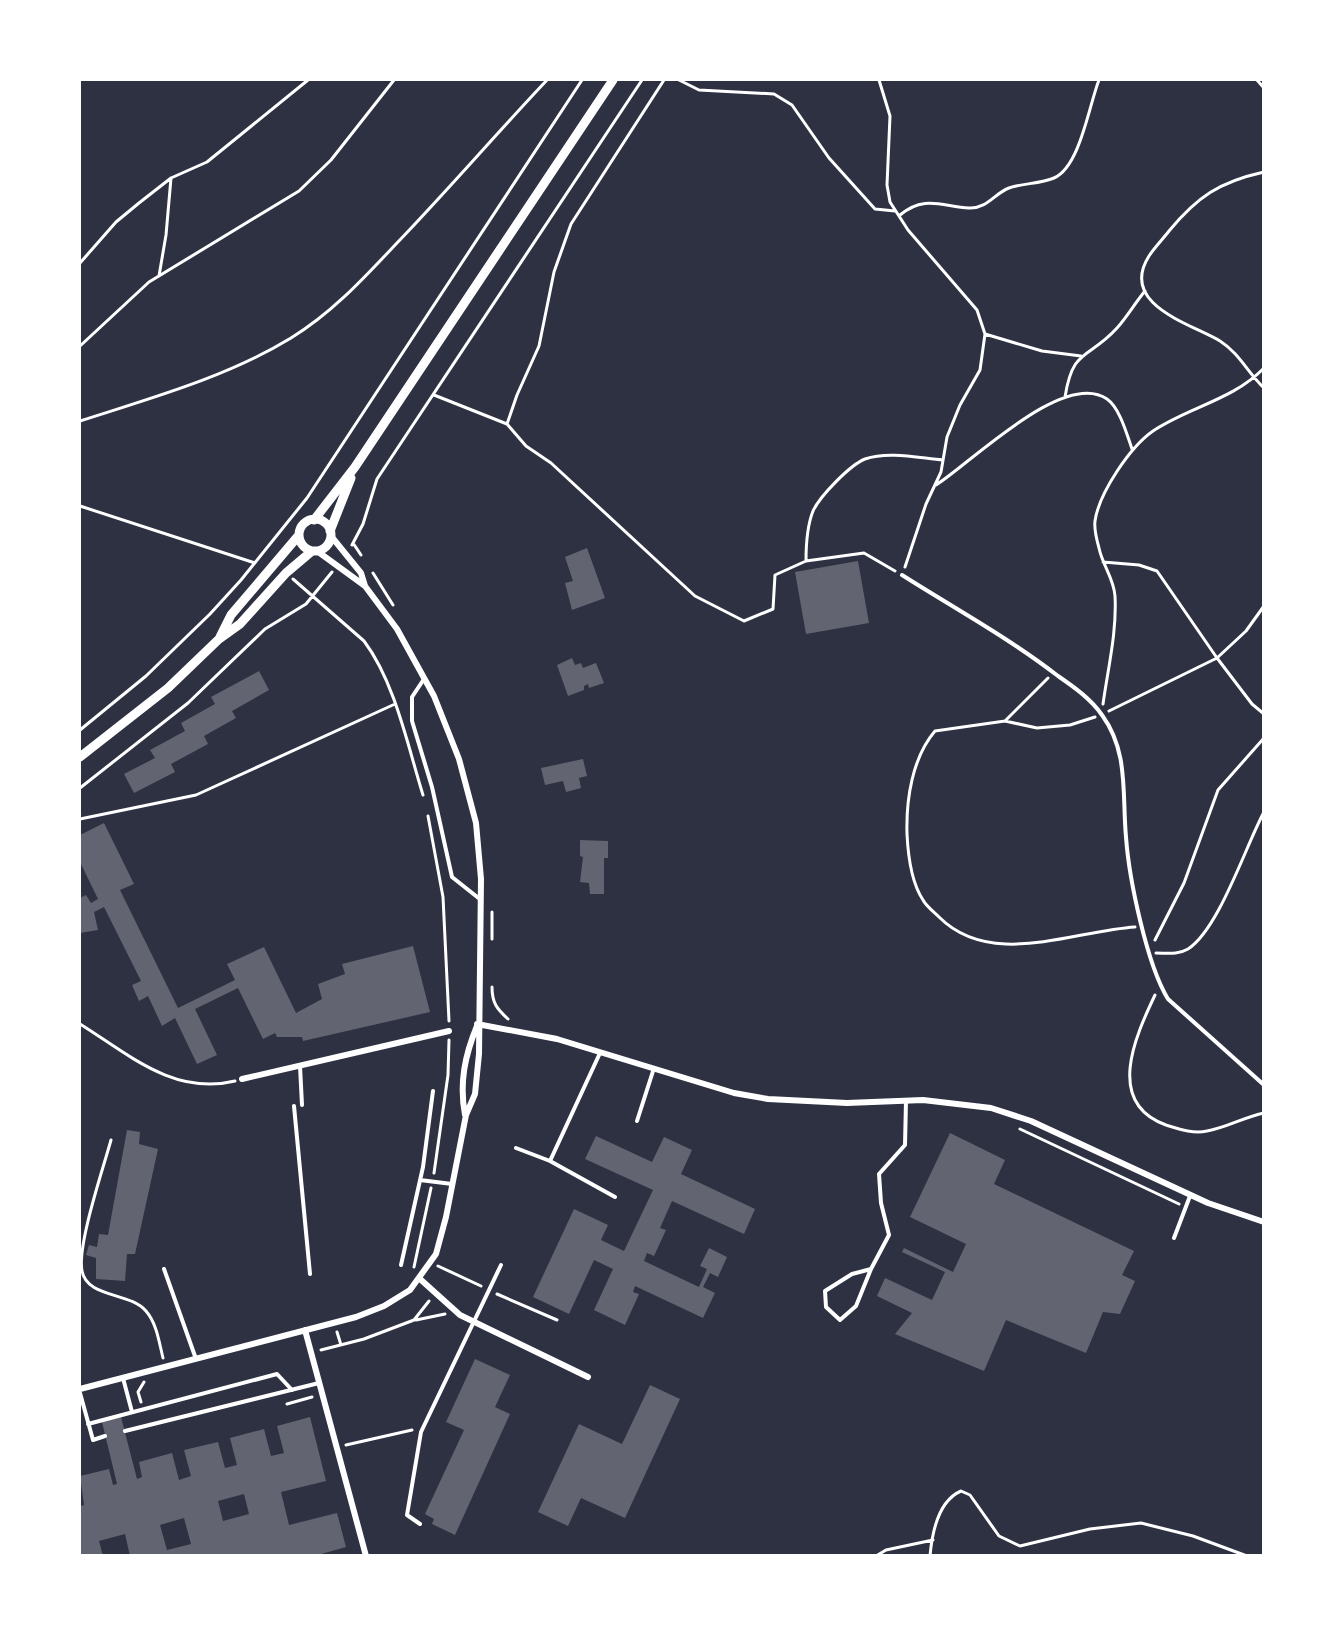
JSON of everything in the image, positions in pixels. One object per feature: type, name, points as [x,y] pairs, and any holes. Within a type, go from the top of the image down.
[{"type":"main road","points":[[219,639],[231,615],[299,536],[303,525],[314,520],[355,468],[613,80]]},
{"type":"main road","points":[[80,756],[168,688],[219,639],[240,624],[286,573],[315,551],[327,546],[355,468]]},
{"type":"main road","points":[[314,520],[324,523],[330,534]]},
{"type":"main road","points":[[299,536],[303,546],[315,551]]},
{"type":"street","points":[[330,534],[361,573],[365,586]]},
{"type":"street","points":[[80,1391],[356,1317],[384,1306],[410,1290],[436,1254],[453,1184],[465,1115],[475,1094],[479,1054],[477,1024],[482,900],[476,823],[459,759],[434,696],[397,629],[365,586],[315,551]]},
{"type":"street","points":[[477,1024],[557,1039],[734,1093],[768,1099],[846,1103],[906,1100],[959,1102],[991,1108],[1031,1121],[1191,1196],[1263,1222]]},
{"type":"street","points":[[465,1115],[461,1094],[466,1052],[477,1024]]},
{"type":"street","points":[[242,1079],[449,1031]]},
{"type":"street","points":[[420,1279],[456,1312],[473,1322],[588,1377]]},
{"type":"street","points":[[305,1330],[366,1556]]},
{"type":"lane","points":[[902,574],[1029,653],[1086,696],[1102,715],[1118,744],[1123,761],[1126,839],[1143,927],[1160,986],[1168,999],[1263,1085]]},
{"type":"lane","points":[[424,678],[412,697],[412,721],[432,787],[452,877],[482,900]]},
{"type":"lane","points":[[550,1161],[601,1052]]},
{"type":"lane","points":[[300,1066],[302,1105]]},
{"type":"lane","points":[[637,1120],[654,1068]]},
{"type":"lane","points":[[401,1265],[420,1180],[433,1091]]},
{"type":"lane","points":[[871,1269],[852,1274],[825,1291],[826,1307],[840,1320],[856,1306],[871,1269],[889,1235],[881,1203],[879,1174],[905,1145],[906,1100]]},
{"type":"lane","points":[[294,1106],[310,1274]]},
{"type":"lane","points":[[516,1148],[550,1161],[615,1197]]},
{"type":"lane","points":[[420,1180],[453,1184]]},
{"type":"lane","points":[[1174,1238],[1191,1196]]},
{"type":"lane","points":[[420,1524],[407,1515],[421,1432],[501,1265]]},
{"type":"lane","points":[[164,1269],[196,1360]]},
{"type":"lane","points":[[88,1424],[277,1374],[292,1390]]},
{"type":"lane","points":[[123,1378],[132,1412]]},
{"type":"lane","points":[[125,1431],[319,1382]]},
{"type":"lane","points":[[80,1391],[93,1440],[105,1436]]},
{"type":"path","points":[[80,263],[116,222],[171,178],[207,162],[308,80]]},
{"type":"path","points":[[80,346],[130,297],[159,276],[275,208],[299,191],[331,160],[394,80]]},
{"type":"path","points":[[80,421],[211,377],[290,339],[315,322],[361,282],[547,80]]},
{"type":"path","points":[[80,730],[172,652],[255,563],[307,498],[582,80]]},
{"type":"path","points":[[353,543],[363,524],[374,485],[642,80]]},
{"type":"path","points":[[507,424],[539,346],[554,273],[571,224],[664,80]]},
{"type":"path","points":[[679,80],[699,90],[774,94],[792,105],[829,158],[875,209],[895,211]]},
{"type":"path","points":[[434,395],[507,424],[526,446],[550,463],[695,596],[732,617],[744,621],[773,609],[775,575],[806,561],[864,553],[902,574],[943,460],[947,438],[960,405],[980,370],[985,334],[976,310],[908,230],[895,211],[886,185],[890,116],[879,80]]},
{"type":"path","points":[[900,216],[912,205],[972,208],[985,205],[1012,187],[1057,177],[1074,158],[1099,80]]},
{"type":"path","points":[[1257,80],[1263,88]]},
{"type":"path","points":[[1263,172],[1221,185],[1186,210],[1148,257],[1142,273],[1150,300],[1166,315],[1220,341],[1234,351],[1263,388]]},
{"type":"path","points":[[159,276],[166,235],[171,178]]},
{"type":"path","points":[[1065,397],[1069,371],[1081,356],[1116,329],[1146,291]]},
{"type":"path","points":[[985,334],[1042,351],[1081,356]]},
{"type":"path","points":[[1102,715],[1116,621],[1114,592],[1103,562],[1095,522],[1103,499],[1132,449],[1154,431],[1211,404],[1255,377],[1263,368]]},
{"type":"path","points":[[934,487],[952,475],[981,448],[1035,412],[1065,397],[1088,393],[1108,399],[1119,416],[1132,449]]},
{"type":"path","points":[[806,561],[813,510],[845,472],[865,459],[887,456],[943,460]]},
{"type":"path","points":[[80,506],[255,563]]},
{"type":"path","points":[[1103,562],[1139,566],[1157,571],[1217,658],[1252,704],[1263,714]]},
{"type":"path","points":[[80,788],[189,703],[265,629],[312,598],[332,572]]},
{"type":"path","points":[[291,577],[312,598],[364,641],[372,652],[395,704],[425,800]]},
{"type":"path","points":[[1143,927],[1119,928],[1064,940],[1010,944],[973,940],[946,924],[923,900],[908,857],[907,808],[916,767],[927,740],[935,731],[1005,721],[1037,728],[1070,725],[1102,715],[1217,658],[1246,631],[1263,606]]},
{"type":"path","points":[[1005,721],[1041,687],[1052,671]]},
{"type":"path","points":[[80,819],[196,795],[395,704]]},
{"type":"path","points":[[1263,739],[1218,790],[1184,883],[1149,952],[1174,954],[1188,949],[1202,934],[1241,867],[1263,812]]},
{"type":"path","points":[[427,811],[443,897],[449,1031]]},
{"type":"path","points":[[1160,986],[1140,1026],[1130,1061],[1130,1088],[1136,1103],[1153,1120],[1184,1131],[1207,1131],[1263,1113]]},
{"type":"path","points":[[80,1024],[146,1065],[185,1083],[204,1086],[242,1079]]},
{"type":"path","points":[[412,1271],[433,1181],[450,1051]]},
{"type":"path","points":[[1017,1128],[1186,1206]]},
{"type":"path","points":[[111,1140],[82,1249],[82,1272],[90,1286],[132,1300],[145,1310],[156,1328],[164,1358]]},
{"type":"path","points":[[414,1320],[435,1293]]},
{"type":"path","points":[[311,1352],[364,1338],[414,1320],[456,1312]]},
{"type":"path","points":[[155,1360],[192,1350]]},
{"type":"path","points":[[287,1404],[312,1397]]},
{"type":"path","points":[[344,1445],[408,1429],[421,1432]]},
{"type":"path","points":[[930,1556],[943,1507],[951,1496],[961,1491],[970,1495],[999,1536],[1020,1546],[1090,1529],[1141,1523],[1193,1536],[1247,1556]]},
{"type":"path","points":[[876,1556],[886,1550],[933,1540]]},
{"type":"building","points":[[587,548],[605,598],[572,610],[565,583],[573,581],[565,557]]},
{"type":"building","points":[[858,561],[869,623],[806,634],[795,572]]},
{"type":"building","points":[[572,658],[575,665],[581,663],[583,668],[596,663],[604,683],[589,688],[588,684],[584,686],[584,690],[568,696],[557,665]]},
{"type":"building","points":[[259,671],[269,690],[232,711],[236,718],[204,736],[208,744],[171,764],[175,772],[134,793],[124,774],[155,758],[150,750],[185,731],[181,723],[215,704],[211,697]]},
{"type":"building","points":[[583,759],[587,776],[579,778],[581,788],[566,792],[563,781],[545,785],[541,768]]},
{"type":"building","points":[[104,823],[134,884],[120,890],[178,1008],[235,980],[227,964],[264,947],[296,1013],[322,999],[318,984],[345,974],[342,964],[413,946],[430,1012],[303,1041],[302,1037],[277,1037],[275,1033],[263,1039],[238,988],[195,1009],[217,1055],[197,1064],[175,1018],[162,1026],[148,996],[139,1001],[132,985],[141,981],[104,907],[94,912],[98,930],[80,933],[80,898],[86,895],[91,903],[98,899],[80,862],[80,835]]},
{"type":"building","points":[[580,840],[608,841],[608,858],[604,858],[604,894],[590,894],[589,883],[580,882],[583,857],[580,856]]},
{"type":"building","points":[[127,1130],[140,1132],[139,1144],[158,1149],[135,1254],[127,1254],[125,1281],[96,1279],[96,1258],[86,1255],[89,1245],[97,1247],[99,1234],[108,1235]]},
{"type":"building","points":[[950,1133],[1005,1160],[994,1184],[1134,1251],[1122,1275],[1135,1281],[1120,1314],[1103,1312],[1086,1353],[1006,1320],[984,1371],[895,1334],[912,1313],[877,1296],[885,1278],[932,1300],[945,1272],[902,1252],[904,1248],[953,1272],[966,1244],[910,1217]]},
{"type":"building","points":[[596,1136],[652,1162],[664,1137],[692,1150],[681,1174],[755,1209],[744,1234],[672,1201],[660,1228],[666,1230],[654,1256],[647,1253],[644,1261],[699,1287],[707,1269],[700,1266],[709,1248],[727,1257],[718,1277],[710,1273],[703,1287],[715,1293],[703,1318],[635,1286],[633,1292],[639,1294],[625,1325],[594,1310],[613,1269],[594,1260],[569,1314],[533,1297],[574,1209],[608,1225],[601,1240],[624,1251],[653,1190],[585,1159]]},
{"type":"building","points":[[475,1359],[510,1375],[495,1407],[510,1414],[455,1535],[432,1524],[434,1519],[425,1514],[464,1430],[446,1422]]},
{"type":"building","points":[[650,1385],[680,1399],[625,1518],[581,1498],[568,1526],[538,1512],[579,1424],[622,1444]]},
{"type":"building","points":[[121,1417],[137,1479],[142,1477],[139,1462],[172,1453],[179,1480],[191,1476],[184,1450],[218,1442],[225,1468],[237,1465],[230,1438],[264,1429],[271,1456],[284,1453],[277,1426],[310,1417],[326,1481],[281,1492],[289,1525],[337,1513],[346,1547],[314,1556],[130,1556],[125,1534],[99,1541],[103,1556],[80,1556],[80,1506],[84,1505],[80,1476],[109,1469],[113,1485],[117,1484],[102,1422]],"holes":[[[244,1494],[249,1514],[223,1521],[218,1501]],[[184,1518],[191,1544],[167,1550],[160,1525]]]}]
